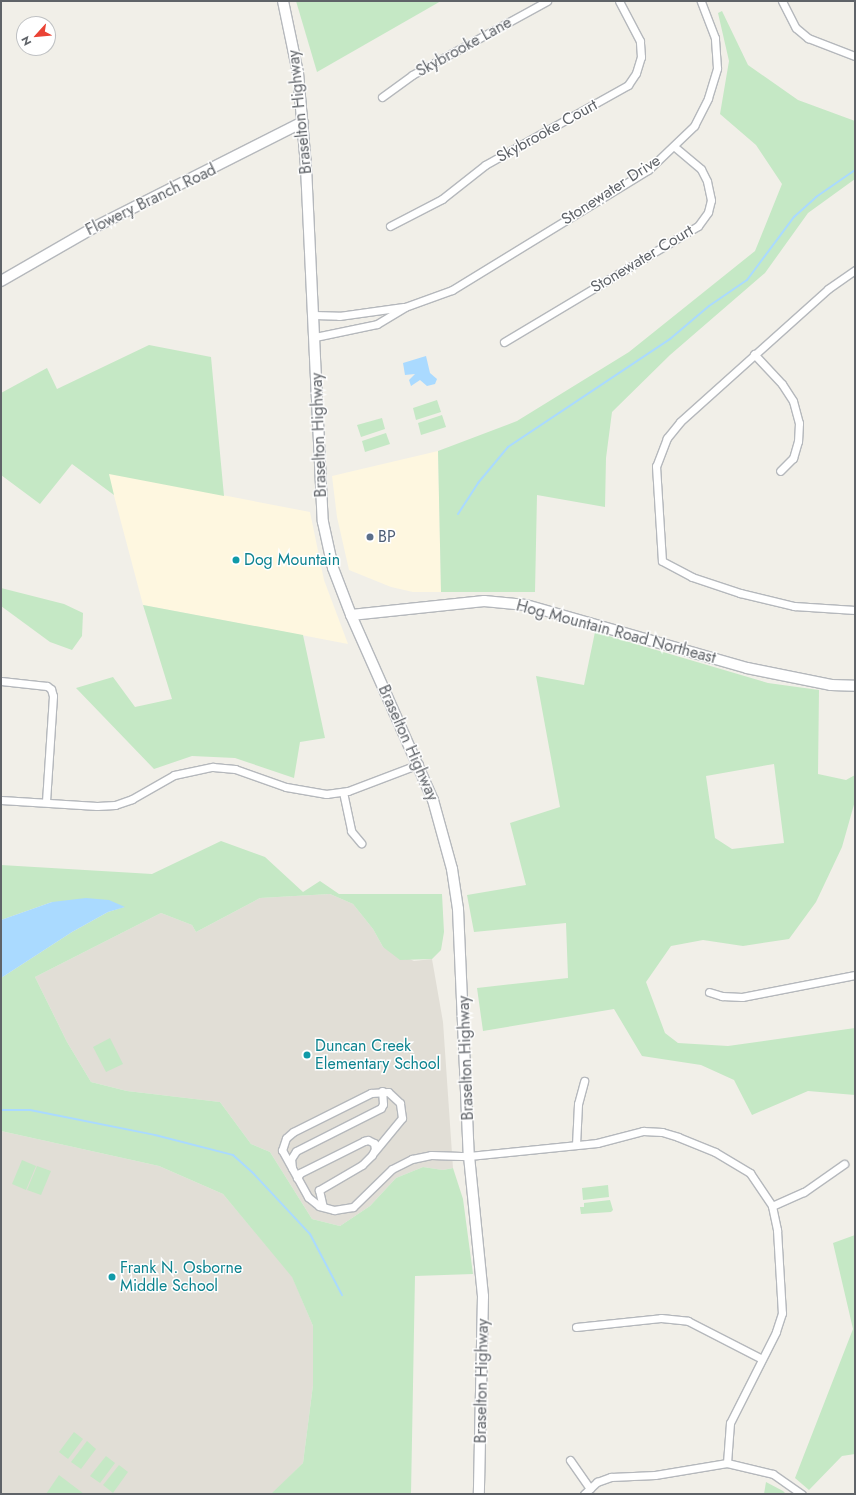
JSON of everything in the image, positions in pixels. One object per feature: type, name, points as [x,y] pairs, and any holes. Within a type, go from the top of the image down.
[{"type":"main road","name":"Braselton Highway","points":[[283,1],[297,69],[303,122],[314,315],[323,522],[333,568],[351,615],[419,764],[444,832],[458,909],[469,1156],[483,1296],[479,1494]]},
{"type":"main road","name":"Flowery Branch Road","points":[[1,281],[93,228],[303,122]]},
{"type":"main road","name":"Hog Mountain Road Northeast","points":[[351,615],[484,601],[526,605],[747,668],[831,685],[855,686]]},
{"type":"street","name":"Skybrooke Lane","points":[[382,97],[412,76],[547,1]]},
{"type":"street","name":"Skybrooke Court","points":[[390,226],[442,199],[486,165],[628,85],[636,73],[641,58],[640,41],[619,1]]},
{"type":"street","name":"Stonewater Drive","points":[[314,315],[339,316],[405,307],[452,290],[648,170],[674,147],[694,126],[708,98],[717,68],[716,38],[701,1]]},
{"type":"street","points":[[782,1],[796,28],[808,38],[855,56]]},
{"type":"street","name":"Stonewater Court","points":[[504,342],[698,226],[708,212],[711,200],[707,181],[701,169],[674,147]]},
{"type":"street","points":[[855,270],[828,289],[680,422],[661,450],[656,466],[662,561],[692,577],[740,593],[794,606],[855,610]]},
{"type":"street","name":"Stonewater Drive","points":[[315,337],[378,324],[405,307]]},
{"type":"street","points":[[754,354],[782,384],[793,401],[799,423],[798,442],[793,458],[780,470]]},
{"type":"street","points":[[1,681],[47,686],[51,689],[53,696],[46,802]]},
{"type":"street","points":[[1,800],[115,805],[132,799],[174,776],[213,767],[235,769],[309,793],[326,794],[343,792],[375,782],[419,764]]},
{"type":"street","points":[[343,792],[351,831],[361,842]]},
{"type":"street","points":[[709,992],[722,996],[742,996],[855,974]]},
{"type":"street","points":[[576,1145],[578,1104],[584,1081]]},
{"type":"street","points":[[322,1207],[319,1190],[323,1186],[362,1165],[402,1118],[400,1104],[395,1097],[382,1092],[371,1093],[293,1132],[283,1144],[282,1150],[290,1167],[308,1197],[322,1207],[334,1210],[352,1207],[392,1169],[412,1159],[431,1155],[469,1156],[576,1145],[643,1131],[667,1134],[715,1152],[750,1173],[772,1206],[777,1230],[782,1313],[762,1359],[730,1423],[728,1463]]},
{"type":"street","points":[[290,1167],[291,1159],[296,1151],[380,1108],[383,1104],[382,1092]]},
{"type":"street","points":[[297,1178],[300,1173],[368,1140],[374,1143],[374,1152]]},
{"type":"street","points":[[772,1206],[804,1192],[844,1164]]},
{"type":"street","points":[[576,1327],[661,1318],[688,1321],[762,1359]]},
{"type":"street","points":[[570,1460],[590,1489]]},
{"type":"street","points":[[584,1494],[611,1476],[675,1473],[728,1463],[773,1474],[802,1494]]},
{"type":"shaded area","points":[[438,451],[441,592],[413,592],[391,587],[349,570],[337,517],[332,476]]},
{"type":"shaded area","points":[[108,473],[310,512],[324,580],[348,644],[143,605]]},
{"type":"shaded area","points":[[330,894],[353,904],[373,929],[383,947],[414,961],[432,959],[443,1022],[453,1168],[443,1170],[423,1167],[396,1178],[370,1206],[340,1226],[312,1219],[270,1152],[251,1144],[220,1102],[127,1091],[91,1082],[67,1042],[35,977],[161,913],[192,925],[196,932],[260,898]]},
{"type":"shaded area","points":[[1,1131],[159,1166],[223,1194],[292,1276],[313,1326],[313,1385],[303,1463],[272,1494],[1,1494]]},
{"type":"green space","points":[[296,1],[441,1],[317,72]]},
{"type":"green space","points":[[722,11],[748,65],[798,100],[855,121],[855,179],[808,213],[765,273],[670,355],[612,412],[606,458],[605,507],[537,495],[535,592],[441,592],[438,451],[517,421],[629,352],[755,251],[782,184],[756,145],[720,114],[729,61],[718,13]]},
{"type":"green space","points":[[149,345],[211,357],[224,496],[109,474],[114,495],[72,464],[40,504],[1,475],[1,393],[47,368],[57,389]]},
{"type":"green space","points":[[437,400],[441,412],[416,420],[413,408]]},
{"type":"green space","points":[[442,415],[446,427],[421,435],[418,423]]},
{"type":"green space","points":[[382,418],[385,429],[361,437],[357,425]]},
{"type":"green space","points":[[386,433],[390,444],[365,452],[362,441]]},
{"type":"green space","points":[[1,588],[64,604],[83,613],[82,636],[72,650],[50,642],[1,606]]},
{"type":"green space","points":[[143,605],[303,635],[325,738],[300,742],[294,778],[235,758],[192,756],[154,769],[76,688],[113,677],[135,707],[172,699]]},
{"type":"green space","points":[[595,632],[768,683],[819,690],[818,774],[846,780],[855,775],[855,801],[842,847],[816,902],[789,939],[743,946],[703,940],[671,946],[646,982],[665,1033],[678,1043],[728,1046],[855,1028],[855,1095],[808,1091],[752,1115],[734,1080],[701,1065],[642,1056],[614,1009],[483,1031],[477,988],[568,978],[566,923],[474,932],[467,895],[526,885],[510,823],[560,807],[536,676],[584,685]],"holes":[[[774,764],[784,843],[732,849],[715,838],[706,776]]]},
{"type":"green space","points":[[221,841],[265,857],[303,892],[320,881],[339,894],[442,894],[444,932],[441,950],[432,959],[400,960],[383,947],[373,929],[353,904],[330,894],[260,898],[196,932],[192,925],[161,913],[35,977],[67,1042],[91,1082],[127,1091],[220,1102],[251,1144],[270,1152],[312,1219],[340,1226],[370,1206],[396,1178],[423,1167],[443,1170],[453,1168],[463,1199],[473,1274],[415,1276],[411,1494],[271,1494],[303,1463],[313,1385],[313,1326],[292,1277],[223,1194],[159,1166],[1,1131],[1,978],[72,932],[108,912],[124,907],[52,902],[1,920],[1,865],[152,874]]},
{"type":"green space","points":[[110,1038],[123,1064],[106,1072],[93,1047]]},
{"type":"green space","points":[[22,1160],[36,1166],[26,1190],[12,1184]]},
{"type":"green space","points":[[37,1166],[51,1171],[41,1195],[27,1190]]},
{"type":"green space","points":[[608,1185],[609,1197],[583,1200],[582,1188]]},
{"type":"green space","points":[[610,1200],[613,1210],[611,1212],[581,1214],[580,1207],[584,1207],[584,1203]]},
{"type":"green space","points":[[855,1235],[855,1454],[842,1456],[809,1490],[795,1478],[853,1329],[833,1243]]},
{"type":"green space","points":[[74,1432],[83,1439],[68,1459],[59,1452]]},
{"type":"green space","points":[[87,1441],[96,1449],[81,1469],[71,1462]]},
{"type":"green space","points":[[106,1456],[115,1463],[100,1483],[90,1476]]},
{"type":"green space","points":[[119,1465],[128,1472],[113,1493],[103,1485]]},
{"type":"green space","points":[[59,1475],[84,1494],[46,1494]]},
{"type":"green space","points":[[766,1482],[783,1491],[786,1494],[764,1494]]},
{"type":"water","points":[[426,356],[430,373],[437,379],[435,384],[427,386],[420,380],[411,386],[409,380],[415,374],[405,375],[403,363]]},
{"type":"water","points":[[86,898],[109,900],[125,907],[108,912],[72,932],[1,978],[1,920],[52,902]]},
{"type":"waterway","points":[[458,514],[478,483],[508,447],[670,339],[709,306],[747,280],[794,217],[816,197],[855,170]]},
{"type":"waterway","points":[[1,1110],[30,1110],[155,1135],[233,1155],[252,1172],[310,1234],[342,1295]]},
{"type":"place","name":"BP","points":[[370,537]]},
{"type":"place","name":"Dog Mountain","points":[[236,560]]},
{"type":"place","name":"Duncan Creek Elementary School","points":[[307,1055]]},
{"type":"place","name":"Frank N. Osborne Middle School","points":[[112,1277]]}]
